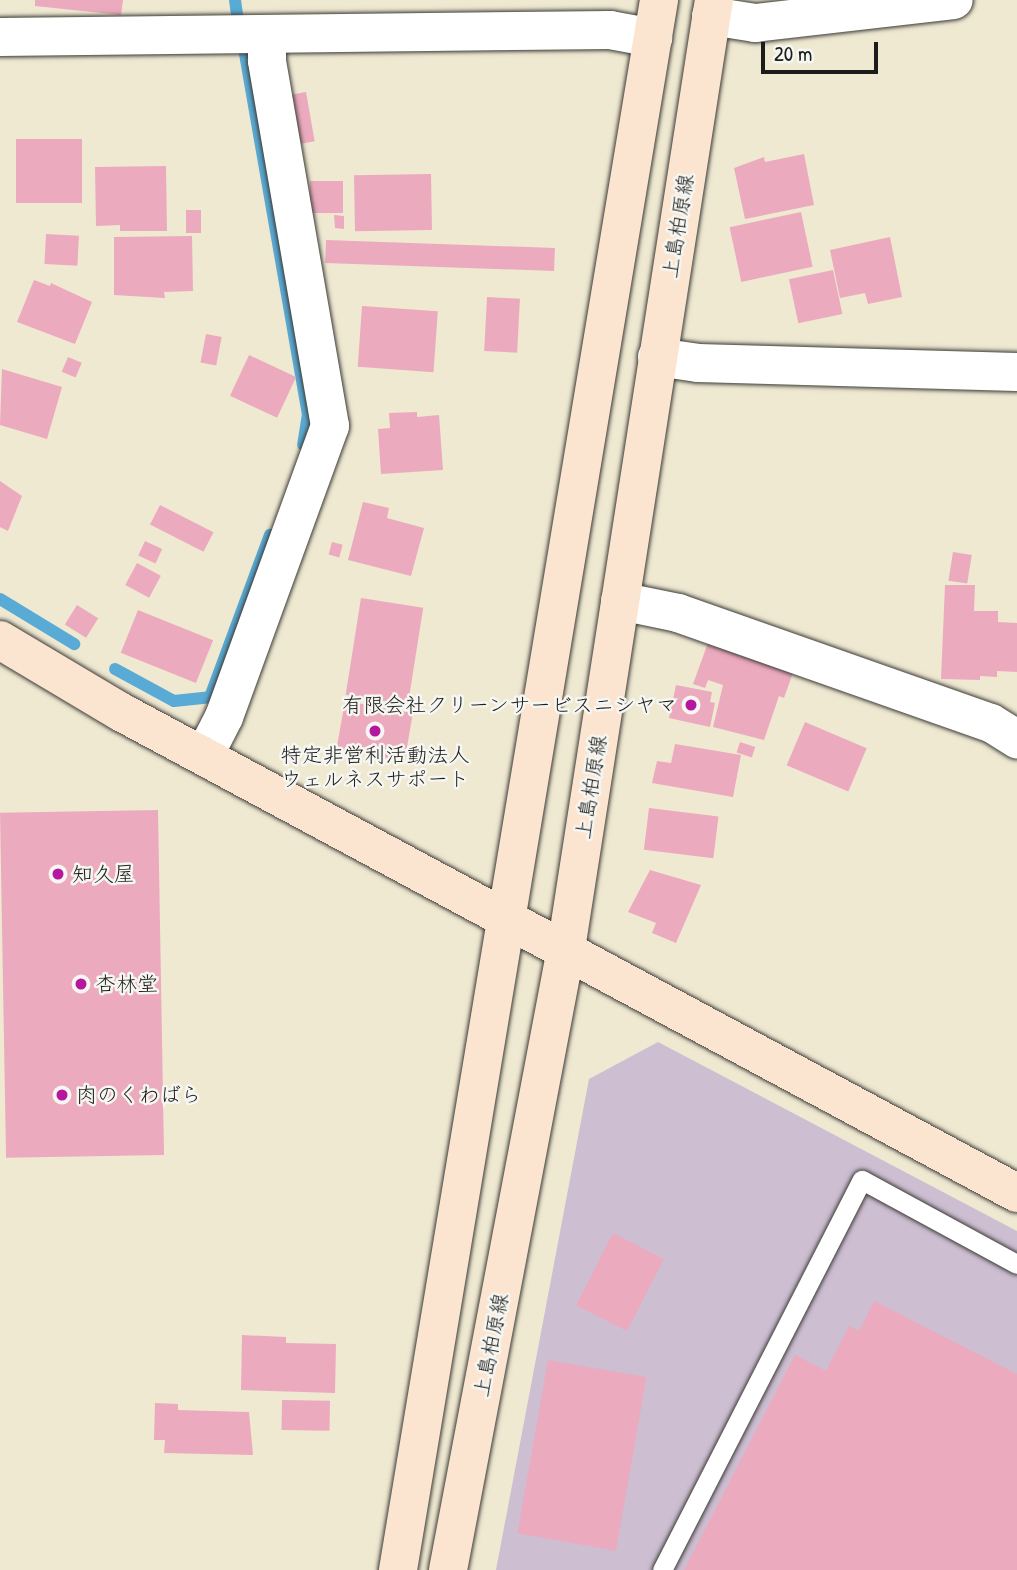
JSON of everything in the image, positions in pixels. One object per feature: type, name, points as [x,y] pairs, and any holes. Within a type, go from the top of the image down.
[{"type":"street","points":[[398,1570],[659,0]]},
{"type":"street","points":[[712,8],[755,23],[954,0]]},
{"type":"street","name":"上島柏原線","points":[[448,1570],[566,949],[712,8]]},
{"type":"street","points":[[0,37],[610,30],[653,38]]},
{"type":"street","points":[[204,756],[225,717],[330,426],[267,60],[267,34]]},
{"type":"street","points":[[657,357],[698,363],[1017,372]]},
{"type":"street","points":[[620,601],[678,612],[991,723],[1017,739]]},
{"type":"street","points":[[0,640],[204,756],[1017,1193]]},
{"type":"lane","points":[[662,1570],[862,1180],[1017,1264]]},
{"type":"shaded area","points":[[658,1042],[1017,1231],[1017,1570],[496,1570],[589,1079]]},
{"type":"building","points":[[35,0],[123,0],[121,15],[35,6]]},
{"type":"building","points":[[306,92],[315,141],[301,144],[292,94]]},
{"type":"building","points":[[16,139],[82,139],[82,203],[16,203]]},
{"type":"building","points":[[804,154],[814,205],[745,219],[734,168],[764,157],[765,162]]},
{"type":"building","points":[[166,166],[167,231],[120,231],[120,225],[96,226],[95,167]]},
{"type":"building","points":[[431,174],[432,230],[355,231],[354,175]]},
{"type":"building","points":[[310,181],[343,181],[343,213],[310,213]]},
{"type":"building","points":[[186,210],[201,210],[201,233],[186,233]]},
{"type":"building","points":[[801,212],[813,267],[741,282],[730,227]]},
{"type":"building","points":[[334,215],[344,216],[344,229],[335,228]]},
{"type":"building","points":[[46,234],[79,236],[77,266],[44,264]]},
{"type":"building","points":[[192,236],[193,291],[164,292],[165,298],[114,295],[114,237]]},
{"type":"building","points":[[890,237],[902,297],[868,304],[865,293],[840,298],[830,250]]},
{"type":"building","points":[[326,240],[555,248],[554,271],[325,263]]},
{"type":"building","points":[[833,270],[842,314],[798,323],[789,279]]},
{"type":"building","points":[[34,280],[50,286],[51,283],[92,302],[75,344],[17,322]]},
{"type":"building","points":[[487,297],[520,299],[517,353],[484,351]]},
{"type":"building","points":[[362,306],[438,311],[434,372],[358,367]]},
{"type":"building","points":[[206,334],[222,337],[216,366],[200,362]]},
{"type":"building","points":[[249,355],[296,377],[277,418],[230,396]]},
{"type":"building","points":[[68,357],[82,363],[76,378],[62,372]]},
{"type":"building","points":[[2,369],[62,387],[47,439],[0,425]]},
{"type":"building","points":[[417,412],[417,417],[439,415],[443,470],[381,474],[378,429],[390,428],[389,413]]},
{"type":"building","points":[[0,481],[22,496],[8,531],[0,527]]},
{"type":"building","points":[[363,502],[389,508],[387,518],[424,528],[411,576],[348,560]]},
{"type":"building","points":[[160,505],[213,532],[203,552],[150,525]]},
{"type":"building","points":[[145,541],[162,549],[155,564],[138,556]]},
{"type":"building","points":[[332,542],[343,545],[339,557],[329,555]]},
{"type":"building","points":[[953,552],[972,555],[967,584],[948,581]]},
{"type":"building","points":[[137,563],[161,576],[149,598],[125,585]]},
{"type":"building","points":[[945,585],[975,585],[974,611],[998,611],[998,622],[1017,623],[1017,672],[997,671],[997,677],[980,676],[980,680],[941,679]]},
{"type":"building","points":[[361,598],[423,608],[408,705],[346,695]]},
{"type":"building","points":[[77,605],[98,618],[86,638],[65,625]]},
{"type":"building","points":[[138,610],[213,640],[196,683],[121,653]]},
{"type":"building","points":[[709,640],[794,670],[784,698],[779,696],[764,740],[713,727],[723,685],[708,680],[705,688],[693,684]]},
{"type":"building","points":[[676,685],[712,692],[710,702],[715,703],[710,727],[669,718]]},
{"type":"building","points":[[345,701],[413,713],[404,761],[336,749]]},
{"type":"building","points":[[805,722],[867,748],[848,791],[787,765]]},
{"type":"building","points":[[740,742],[755,747],[752,757],[737,752]]},
{"type":"building","points":[[675,744],[741,755],[733,797],[652,783],[657,761],[671,763]]},
{"type":"building","points":[[649,808],[718,817],[713,858],[644,850]]},
{"type":"building","name":"杏林堂","points":[[158,810],[164,1155],[6,1158],[0,813]]},
{"type":"building","points":[[650,870],[701,885],[676,943],[652,933],[656,923],[628,912]]},
{"type":"building","points":[[613,1233],[664,1259],[627,1331],[576,1305]]},
{"type":"building","points":[[874,1301],[1017,1374],[1017,1570],[684,1570],[795,1355],[826,1371],[849,1326],[859,1331]]},
{"type":"building","points":[[242,1335],[286,1337],[286,1343],[336,1344],[335,1393],[241,1390]]},
{"type":"building","points":[[548,1360],[646,1377],[616,1551],[517,1533]]},
{"type":"building","points":[[282,1400],[330,1401],[329,1431],[281,1430]]},
{"type":"building","points":[[155,1403],[178,1404],[178,1410],[249,1412],[253,1455],[164,1453],[165,1440],[154,1440]]},
{"type":"waterway","points":[[235,0],[237,14]]},
{"type":"waterway","points":[[245,54],[308,414],[303,445]]},
{"type":"waterway","points":[[115,669],[174,701],[210,697],[270,535]]},
{"type":"waterway","points":[[0,599],[74,644]]},
{"type":"place","name":"有限会社クリーンサービスニシヤマ","points":[[691,705]]},
{"type":"place","name":"特定非営利活動法人 ウェルネスサポート","points":[[375,731]]},
{"type":"place","name":"知久屋","points":[[58,874]]},
{"type":"place","name":"杏林堂","points":[[81,984]]},
{"type":"place","name":"肉のくわばら","points":[[62,1095]]}]
